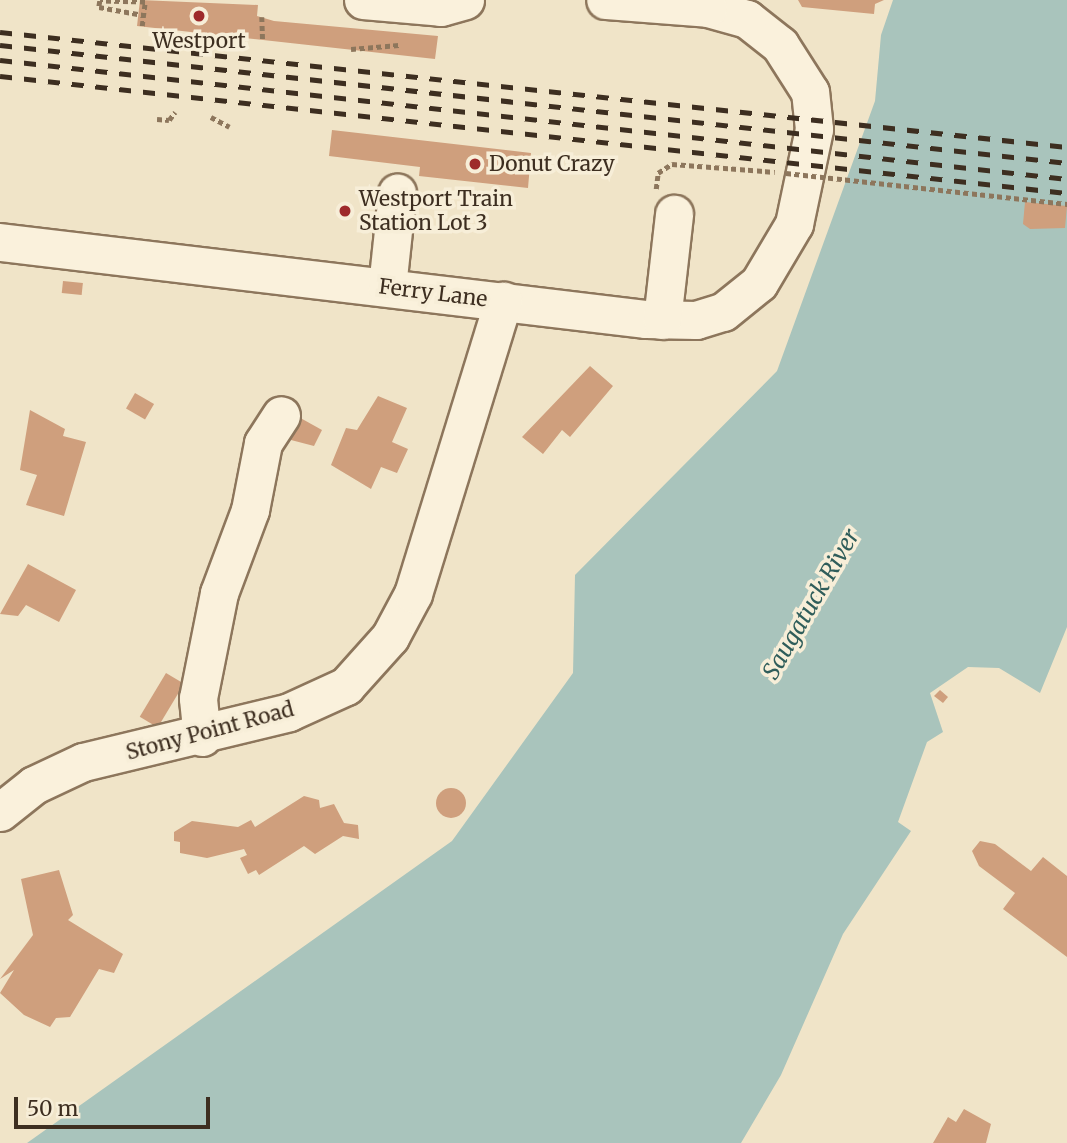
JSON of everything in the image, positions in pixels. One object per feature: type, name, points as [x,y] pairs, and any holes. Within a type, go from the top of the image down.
[{"type":"street","points":[[363,0],[441,7],[465,0]]},
{"type":"street","name":"Ferry Lane","points":[[0,242],[662,320],[709,316],[748,296],[779,254],[813,103],[798,68],[775,40],[723,10],[605,0]]},
{"type":"street","points":[[387,287],[397,193]]},
{"type":"street","points":[[662,320],[665,206]]},
{"type":"street","name":"Stony Point Road","points":[[0,813],[34,785],[83,762],[202,737],[289,712],[346,685],[390,637],[413,594],[503,301]]},
{"type":"street","points":[[202,737],[198,698],[219,593],[250,510],[262,443],[281,415]]},
{"type":"path","points":[[142,26],[144,15],[145,2],[100,1],[99,8],[144,15]]},
{"type":"path","points":[[262,17],[263,40]]},
{"type":"path","points":[[351,50],[399,45]]},
{"type":"path","points":[[158,118],[169,120],[175,112]]},
{"type":"path","points":[[211,117],[230,127]]},
{"type":"path","points":[[665,206],[658,173],[672,164],[794,185],[1067,204]]},
{"type":"water","name":"Saugatuck River","points":[[893,0],[1067,0],[1067,627],[1040,693],[999,668],[968,667],[930,693],[943,732],[927,742],[898,822],[911,831],[843,934],[781,1075],[741,1143],[27,1143],[452,841],[573,673],[575,575],[777,371],[875,101],[881,35]]},
{"type":"building","points":[[140,0],[258,5],[257,16],[274,21],[438,36],[435,59],[137,26]]},
{"type":"building","points":[[798,0],[884,0],[875,4],[874,14],[802,7]]},
{"type":"building","name":"Donut Crazy","points":[[332,130],[531,153],[528,188],[419,176],[420,167],[329,156]]},
{"type":"building","points":[[1025,202],[1067,206],[1065,228],[1030,229],[1023,224]]},
{"type":"building","points":[[63,281],[83,283],[82,295],[62,293]]},
{"type":"building","points":[[590,366],[613,386],[570,437],[562,430],[543,454],[522,437]]},
{"type":"building","points":[[135,393],[154,404],[145,420],[126,409]]},
{"type":"building","points":[[378,396],[407,408],[392,442],[408,449],[397,473],[381,467],[371,489],[331,465],[346,428],[357,430]]},
{"type":"building","points":[[30,410],[65,429],[63,436],[86,442],[64,516],[26,505],[37,475],[20,470]]},
{"type":"building","points":[[295,415],[322,430],[314,446],[291,440],[286,431]]},
{"type":"building","points":[[28,564],[76,590],[59,622],[26,605],[18,616],[0,614]]},
{"type":"building","points":[[166,673],[184,684],[158,728],[140,717]]},
{"type":"building","points":[[940,690],[948,697],[943,703],[934,696]]},
{"type":"building","points":[[451,788],[462,792],[466,803],[462,814],[451,818],[440,814],[436,803],[440,792]]},
{"type":"building","points":[[304,796],[319,800],[320,808],[334,804],[344,823],[358,825],[359,839],[343,836],[315,854],[304,846],[259,875],[256,870],[248,874],[240,858],[247,855],[244,849],[207,858],[180,853],[180,842],[174,841],[174,832],[192,821],[238,827],[251,820],[255,827]]},
{"type":"building","points":[[980,841],[995,844],[1031,871],[1043,857],[1067,876],[1067,957],[1003,909],[1015,893],[979,866],[972,851]]},
{"type":"building","points":[[59,870],[73,915],[68,920],[123,954],[114,973],[99,969],[70,1017],[56,1018],[50,1027],[24,1015],[0,993],[14,970],[0,979],[33,935],[21,879]]},
{"type":"building","points":[[964,1109],[991,1124],[986,1143],[933,1143],[948,1117],[956,1122]]},
{"type":"railway","points":[[0,32],[1067,147]]},
{"type":"railway","points":[[0,45],[1067,163]]},
{"type":"railway","points":[[0,60],[1067,179]]},
{"type":"railway","points":[[0,76],[1067,193]]},
{"type":"place","name":"Westport","points":[[199,16]]},
{"type":"place","name":"Donut Crazy","points":[[475,164]]},
{"type":"place","name":"Westport Train Station Lot 3","points":[[345,211]]}]
